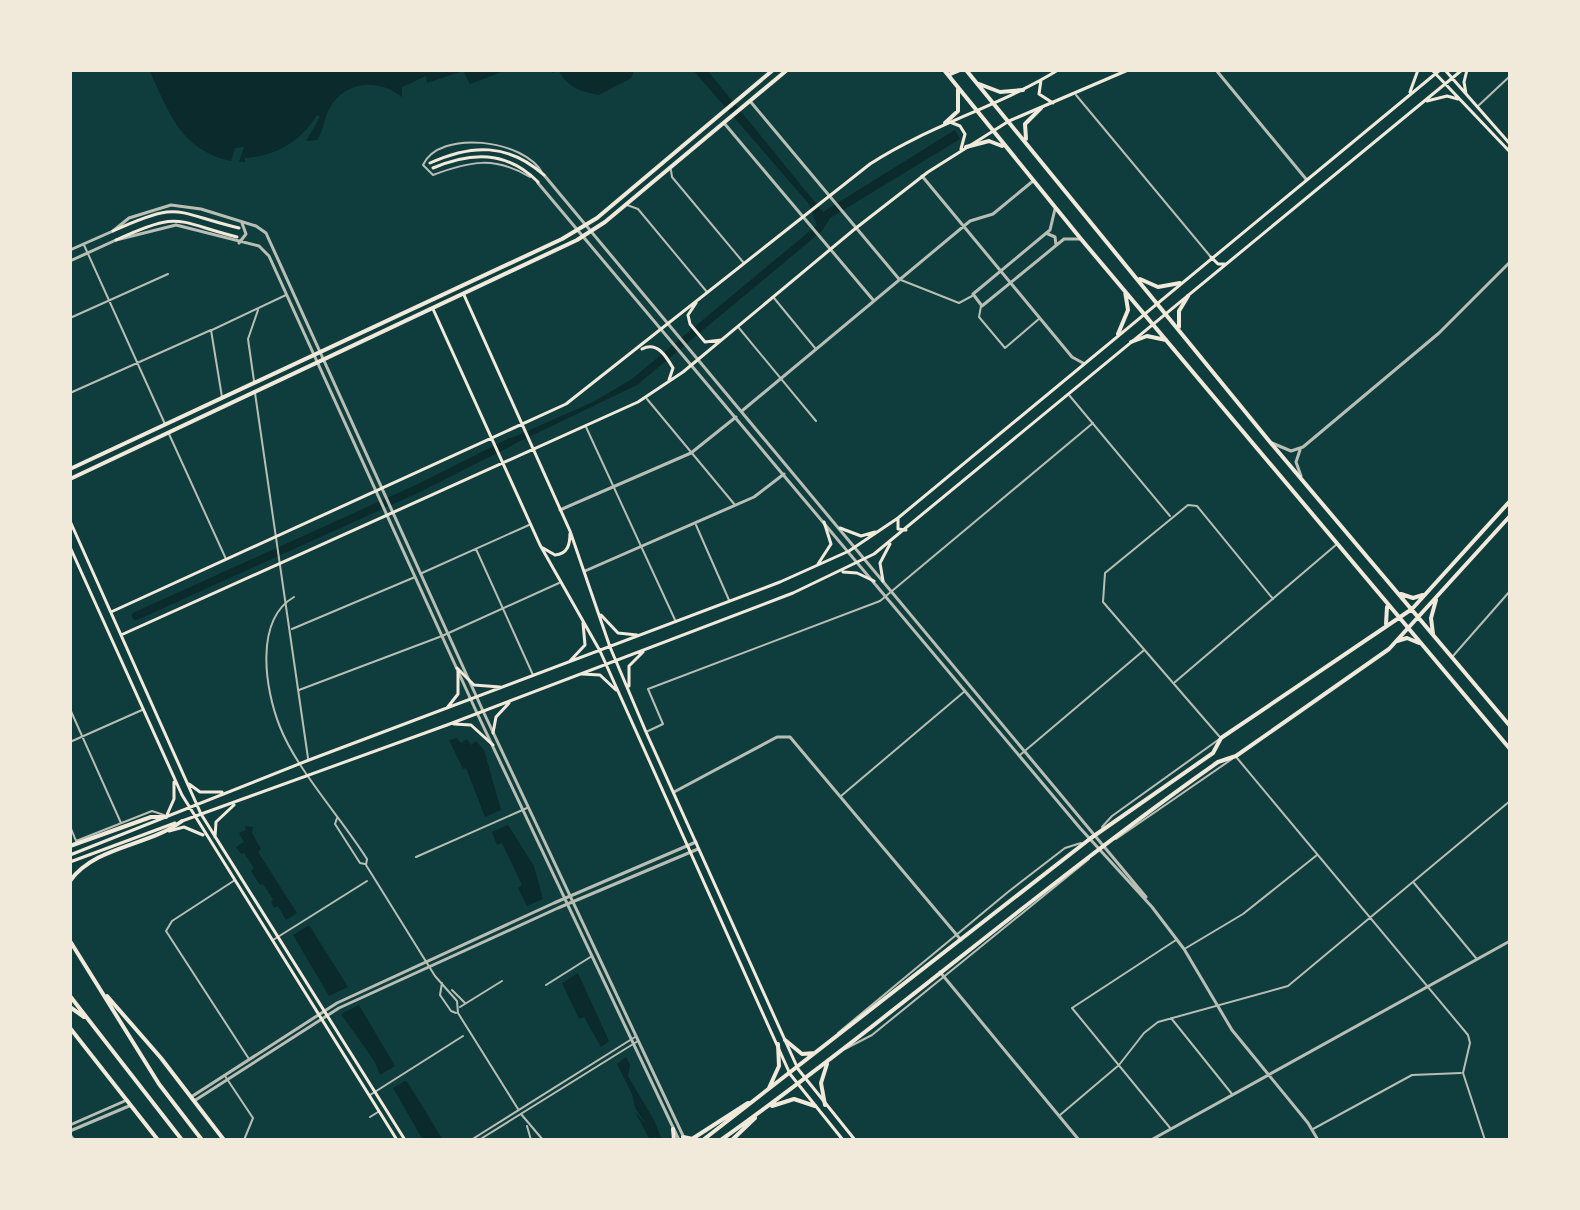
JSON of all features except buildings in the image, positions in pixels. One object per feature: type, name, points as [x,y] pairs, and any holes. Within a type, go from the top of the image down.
[{"type":"main road","points":[[72,468],[579,230],[773,70]]},
{"type":"main road","points":[[70,479],[584,236],[626,205],[787,70]]},
{"type":"main road","points":[[946,72],[963,70],[975,81],[1270,442],[1510,726]]},
{"type":"main road","points":[[111,612],[522,428],[578,397],[804,213],[879,158],[945,123],[1023,90],[1058,70]]},
{"type":"main road","points":[[121,635],[645,398],[693,365],[828,247],[922,176],[1009,121],[1128,70]]},
{"type":"main road","points":[[1407,97],[1416,82],[1418,70]]},
{"type":"main road","points":[[70,862],[516,699],[858,563],[908,529],[1166,313],[1465,70]]},
{"type":"main road","points":[[1465,70],[1464,86],[1470,101]]},
{"type":"main road","points":[[70,855],[309,760],[730,601],[849,551],[898,518],[1438,71]]},
{"type":"main road","points":[[1438,71],[1451,79],[1510,144]]},
{"type":"main road","points":[[1438,71],[1510,152]]},
{"type":"main road","points":[[946,72],[1055,208],[1510,749]]},
{"type":"main road","points":[[1041,80],[1038,91],[1041,98],[1054,103]]},
{"type":"main road","points":[[975,81],[1000,92],[1023,90]]},
{"type":"main road","points":[[945,123],[958,111],[958,87]]},
{"type":"main road","points":[[1423,103],[1447,96],[1462,100]]},
{"type":"main road","points":[[1028,145],[1025,124],[1041,108]]},
{"type":"main road","points":[[945,123],[957,124],[963,129],[965,142],[959,152]]},
{"type":"main road","points":[[966,147],[989,141],[1009,151]]},
{"type":"main road","points":[[430,163],[462,150],[484,148],[506,152],[544,175]]},
{"type":"main road","points":[[433,168],[476,155],[503,159],[529,173],[538,182]]},
{"type":"main road","points":[[662,163],[669,169]]},
{"type":"main road","points":[[113,231],[148,215],[173,210],[192,212],[239,228]]},
{"type":"main road","points":[[116,240],[155,223],[173,219],[237,237]]},
{"type":"main road","points":[[1211,257],[1218,264],[1227,263]]},
{"type":"main road","points":[[1138,278],[1158,287],[1180,283]]},
{"type":"main road","points":[[1118,334],[1128,310],[1124,288]]},
{"type":"main road","points":[[464,295],[570,531],[610,647],[646,732],[798,1069],[855,1140]]},
{"type":"main road","points":[[1182,333],[1179,311],[1188,296]]},
{"type":"main road","points":[[701,297],[688,315],[690,324],[710,343],[731,333]]},
{"type":"main road","points":[[433,309],[540,545],[600,651],[639,734],[790,1074],[843,1140]]},
{"type":"main road","points":[[1131,342],[1153,335],[1169,341]]},
{"type":"main road","points":[[630,355],[651,346],[658,348],[674,372],[661,388]]},
{"type":"main road","points":[[266,377],[270,386]]},
{"type":"main road","points":[[703,1140],[822,1051],[959,937],[1092,837],[1213,753],[1221,738],[1412,609],[1510,501]]},
{"type":"main road","points":[[721,1140],[844,1050],[1093,850],[1218,762],[1236,756],[1395,642],[1510,516]]},
{"type":"main road","points":[[898,518],[898,529],[908,529]]},
{"type":"main road","points":[[70,521],[196,805],[405,1140]]},
{"type":"main road","points":[[814,568],[831,544],[824,522]]},
{"type":"main road","points":[[840,528],[861,536],[883,529]]},
{"type":"main road","points":[[540,545],[551,553],[563,553],[568,547],[570,531]]},
{"type":"main road","points":[[883,581],[880,563],[893,541]]},
{"type":"main road","points":[[70,547],[194,817],[397,1140]]},
{"type":"main road","points":[[839,572],[857,573],[874,581]]},
{"type":"main road","points":[[1399,593],[1413,598],[1428,592]]},
{"type":"main road","points":[[1434,636],[1431,618],[1437,597]]},
{"type":"main road","points":[[1385,601],[1388,613],[1386,624]]},
{"type":"main road","points":[[599,610],[618,633],[645,634]]},
{"type":"main road","points":[[568,663],[585,645],[586,632],[579,612]]},
{"type":"main road","points":[[1395,642],[1407,638],[1423,645]]},
{"type":"main road","points":[[630,694],[629,666],[649,648]]},
{"type":"main road","points":[[457,668],[469,681],[485,688],[503,687]]},
{"type":"main road","points":[[444,710],[458,694],[460,676],[457,668]]},
{"type":"main road","points":[[578,674],[600,675],[622,698]]},
{"type":"main road","points":[[493,733],[496,717],[516,699]]},
{"type":"main road","points":[[447,725],[471,725],[493,745]]},
{"type":"main road","points":[[639,734],[646,732]]},
{"type":"main road","points":[[166,817],[175,795],[173,777]]},
{"type":"main road","points":[[185,779],[198,791],[226,792]]},
{"type":"main road","points":[[216,841],[216,822],[237,803]]},
{"type":"main road","points":[[70,846],[151,817],[166,817]]},
{"type":"main road","points":[[168,831],[182,821]]},
{"type":"main road","points":[[71,879],[90,862],[168,831],[189,828],[209,840]]},
{"type":"main road","points":[[70,941],[159,1084],[202,1140]]},
{"type":"main road","points":[[101,990],[224,1140]]},
{"type":"main road","points":[[70,996],[182,1140]]},
{"type":"main road","points":[[70,1007],[90,1021]]},
{"type":"main road","points":[[70,1028],[158,1140]]},
{"type":"main road","points":[[785,1040],[802,1054],[822,1051]]},
{"type":"main road","points":[[766,1093],[779,1066],[778,1044]]},
{"type":"main road","points":[[825,1105],[821,1083],[828,1062]]},
{"type":"main road","points":[[692,1139],[732,1111],[758,1099]]},
{"type":"main road","points":[[732,1140],[761,1112],[790,1099],[815,1106]]},
{"type":"main road","points":[[673,1129],[680,1139],[710,1135]]},
{"type":"street","points":[[1216,70],[1306,179]]},
{"type":"street","points":[[1477,108],[1510,76]]},
{"type":"street","points":[[1076,94],[1211,257]]},
{"type":"street","points":[[748,103],[900,280],[959,303],[1046,234],[1054,225],[1055,208]]},
{"type":"street","points":[[725,122],[804,213],[806,220],[874,301]]},
{"type":"street","points":[[1092,837],[1025,751],[695,352],[525,154],[485,142],[447,149],[427,158],[423,165],[433,175],[466,163],[493,161],[510,166],[538,182],[1020,756],[1152,907],[1184,949],[1217,1004],[1318,1140]]},
{"type":"street","points":[[529,173],[534,167]]},
{"type":"street","points":[[669,169],[672,177],[743,262]]},
{"type":"street","points":[[922,176],[1072,357],[1083,363]]},
{"type":"street","points":[[743,410],[964,226],[977,217],[993,214],[1033,181]]},
{"type":"street","points":[[70,250],[113,231],[129,218],[171,205],[191,206],[261,228],[274,247],[393,511],[471,700],[493,733],[680,1139]]},
{"type":"street","points":[[626,205],[638,209],[707,292]]},
{"type":"street","points":[[239,243],[246,234],[242,223]]},
{"type":"street","points":[[70,261],[116,240],[176,225],[266,252],[416,577],[477,698],[493,745],[526,809]]},
{"type":"street","points":[[1046,234],[1055,237],[1056,245]]},
{"type":"street","points":[[1040,318],[1005,348],[979,317],[982,306],[1056,245],[1067,237],[1081,239]]},
{"type":"street","points":[[83,244],[165,424]]},
{"type":"street","points":[[1270,442],[1291,451],[1303,447],[1439,333],[1510,262]]},
{"type":"street","points":[[70,318],[168,274]]},
{"type":"street","points":[[973,294],[982,306]]},
{"type":"street","points":[[70,393],[287,295]]},
{"type":"street","points":[[773,297],[816,349]]},
{"type":"street","points":[[254,382],[249,331],[260,308]]},
{"type":"street","points":[[738,327],[816,421]]},
{"type":"street","points":[[211,330],[222,397]]},
{"type":"street","points":[[255,392],[309,760]]},
{"type":"street","points":[[1069,394],[1172,518]]},
{"type":"street","points":[[645,398],[735,506]]},
{"type":"street","points":[[560,510],[691,453],[736,417]]},
{"type":"street","points":[[646,732],[663,724],[648,689],[887,597],[1093,423]]},
{"type":"street","points":[[586,426],[676,622]]},
{"type":"street","points":[[169,433],[226,560]]},
{"type":"street","points":[[1303,447],[1296,462],[1304,481]]},
{"type":"street","points":[[585,571],[735,506],[759,494],[784,474]]},
{"type":"street","points":[[1221,738],[1103,602],[1105,573],[1188,505],[1197,506],[1273,599]]},
{"type":"street","points":[[695,523],[730,601]]},
{"type":"street","points":[[421,574],[531,525]]},
{"type":"street","points":[[1174,682],[1337,544]]},
{"type":"street","points":[[476,549],[533,676]]},
{"type":"street","points":[[290,630],[416,577]]},
{"type":"street","points":[[298,690],[445,634],[561,583]]},
{"type":"street","points":[[1452,658],[1510,591]]},
{"type":"street","points":[[294,597],[274,615],[267,634],[269,673],[278,724],[337,818],[342,819],[367,859],[366,865]]},
{"type":"street","points":[[915,630],[921,626]]},
{"type":"street","points":[[1020,756],[1144,650]]},
{"type":"street","points":[[841,797],[966,691]]},
{"type":"street","points":[[70,709],[121,823]]},
{"type":"street","points":[[70,742],[143,710]]},
{"type":"street","points":[[674,792],[786,735],[959,937]]},
{"type":"street","points":[[1236,756],[1470,1039],[1463,1073],[1485,1140]]},
{"type":"street","points":[[1059,1115],[1119,1065],[1144,1033],[1170,1017],[1288,986],[1510,801]]},
{"type":"street","points":[[416,857],[526,809]]},
{"type":"street","points":[[70,826],[76,841],[155,811],[166,817]]},
{"type":"street","points":[[337,818],[335,824],[360,863],[366,865],[442,983],[462,1006]]},
{"type":"street","points":[[226,1077],[249,1059],[324,1013],[567,897],[696,842]]},
{"type":"street","points":[[324,1013],[570,902],[698,849]]},
{"type":"street","points":[[844,1050],[872,1035],[1082,866],[1093,850]]},
{"type":"street","points":[[1184,949],[1243,914],[1318,854]]},
{"type":"street","points":[[239,877],[172,921],[166,935],[249,1059]]},
{"type":"street","points":[[271,941],[367,881]]},
{"type":"street","points":[[1413,882],[1477,959]]},
{"type":"street","points":[[1171,1129],[1072,1008],[1177,939]]},
{"type":"street","points":[[1151,1140],[1510,941]]},
{"type":"street","points":[[546,985],[594,955]]},
{"type":"street","points":[[940,972],[1079,1140]]},
{"type":"street","points":[[458,1013],[462,1006],[502,981]]},
{"type":"street","points":[[442,983],[440,995],[451,1011],[458,1013],[527,1124],[531,1140]]},
{"type":"street","points":[[451,990],[462,1006]]},
{"type":"street","points":[[193,1099],[319,1016]]},
{"type":"street","points":[[1170,1017],[1233,1094]]},
{"type":"street","points":[[370,1095],[463,1036]]},
{"type":"street","points":[[635,1040],[673,1129]]},
{"type":"street","points":[[471,1140],[635,1040]]},
{"type":"street","points":[[479,1140],[635,1040]]},
{"type":"street","points":[[1312,1129],[1412,1075],[1463,1073]]},
{"type":"street","points":[[226,1077],[253,1118],[244,1140]]},
{"type":"street","points":[[70,1125],[129,1103]]},
{"type":"street","points":[[74,1140],[70,1133],[129,1103]]},
{"type":"street","points":[[370,1117],[379,1112]]},
{"type":"street","points":[[527,1124],[536,1128],[543,1140]]},
{"type":"water","points":[[149,70],[507,70],[470,84],[463,71],[427,83],[426,76],[402,87],[402,97],[372,85],[351,88],[334,101],[317,140],[306,141],[320,117],[317,115],[303,133],[286,146],[239,162],[244,147],[235,148],[231,161],[199,148],[188,138],[170,114]]},
{"type":"water","points":[[551,70],[634,70],[631,78],[599,95],[575,88],[559,71],[552,73]]},
{"type":"water","points":[[693,70],[707,70],[823,212],[955,130],[960,139],[830,218],[822,231],[637,385],[504,449],[501,443],[595,401],[632,379],[817,225],[808,203]]},
{"type":"water","points":[[457,738],[461,743],[467,739],[471,745],[476,741],[484,750],[501,810],[485,817],[466,768],[463,769],[449,740]]},
{"type":"water","points":[[508,825],[534,866],[543,899],[527,906],[518,888],[522,885],[502,843],[497,845],[492,832]]},
{"type":"water","points":[[245,826],[253,827],[252,833],[261,849],[258,852],[297,913],[286,920],[278,906],[274,908],[273,899],[251,871],[254,868],[244,853],[241,854],[236,847],[244,842],[239,833],[246,830]]},
{"type":"water","points":[[309,925],[348,987],[329,996],[293,935]]},
{"type":"water","points":[[578,973],[609,1041],[601,1047],[584,1017],[579,1019],[562,983]]},
{"type":"water","points":[[359,1005],[395,1066],[380,1075],[375,1062],[341,1014]]},
{"type":"water","points":[[626,1057],[630,1065],[628,1076],[662,1140],[654,1137],[650,1140],[635,1112],[646,1124],[635,1108],[632,1094],[617,1064]]},
{"type":"water","points":[[405,1081],[443,1140],[423,1140],[393,1088]]},
{"type":"waterway","points":[[136,616],[419,488],[510,442]]}]
